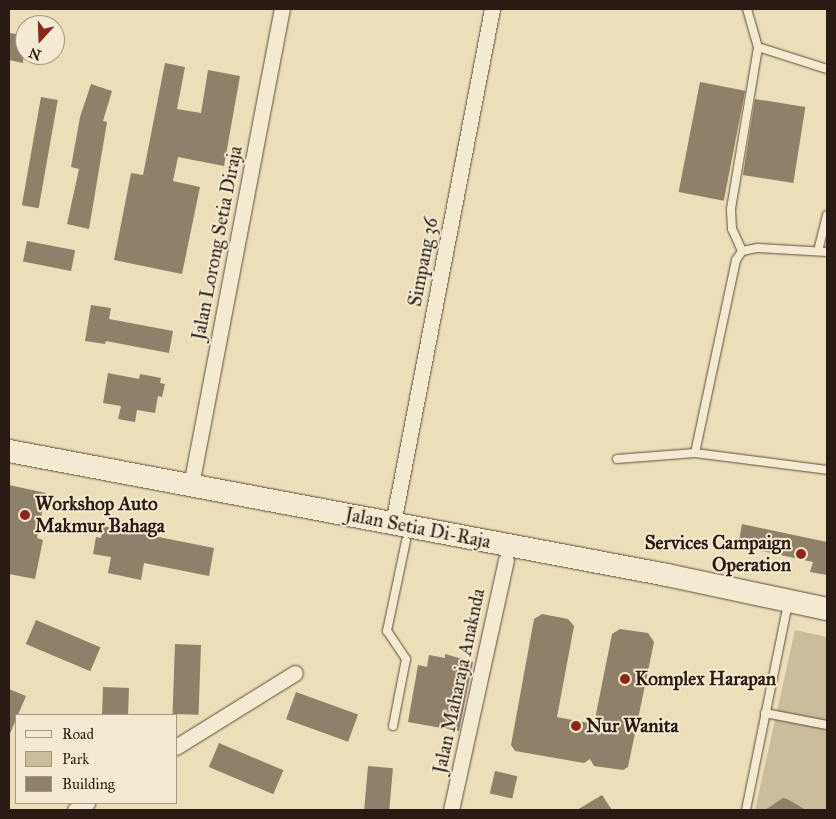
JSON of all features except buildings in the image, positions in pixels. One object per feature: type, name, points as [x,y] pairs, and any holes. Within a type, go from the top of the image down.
[{"type":"main road","name":"Jalan Setia Di-Raja","points":[[9,450],[393,522],[827,609]]},
{"type":"main road","name":"Jalan Setia Di-Raja","points":[[9,465],[786,613],[827,623]]},
{"type":"street","name":"Jalan Lorong Setia Diraja","points":[[191,485],[282,9]]},
{"type":"street","name":"Simpang 36","points":[[393,522],[492,9]]},
{"type":"street","name":"Jalan Maharaja Anaknda","points":[[451,810],[506,560]]},
{"type":"street","points":[[178,746],[295,674]]},
{"type":"lane","points":[[742,251],[732,229],[731,209],[758,47],[747,9]]},
{"type":"lane","points":[[758,47],[827,69]]},
{"type":"lane","points":[[818,251],[827,215]]},
{"type":"lane","points":[[695,453],[730,281],[736,260],[742,251],[758,248],[827,252]]},
{"type":"lane","points":[[617,460],[695,453],[827,470]]},
{"type":"lane","points":[[393,726],[406,659],[387,631],[406,541]]},
{"type":"lane","points":[[746,810],[786,613]]},
{"type":"lane","points":[[766,713],[827,725]]},
{"type":"green space","points":[[795,630],[827,637],[827,810],[755,810]]},
{"type":"place","name":"Workshop Auto Makmur Bahaga","points":[[25,515]]},
{"type":"place","name":"Services Campaign Operation","points":[[801,554]]},
{"type":"place","name":"Komplex Harapan","points":[[625,679]]},
{"type":"place","name":"Nur Wanita","points":[[576,726]]}]
